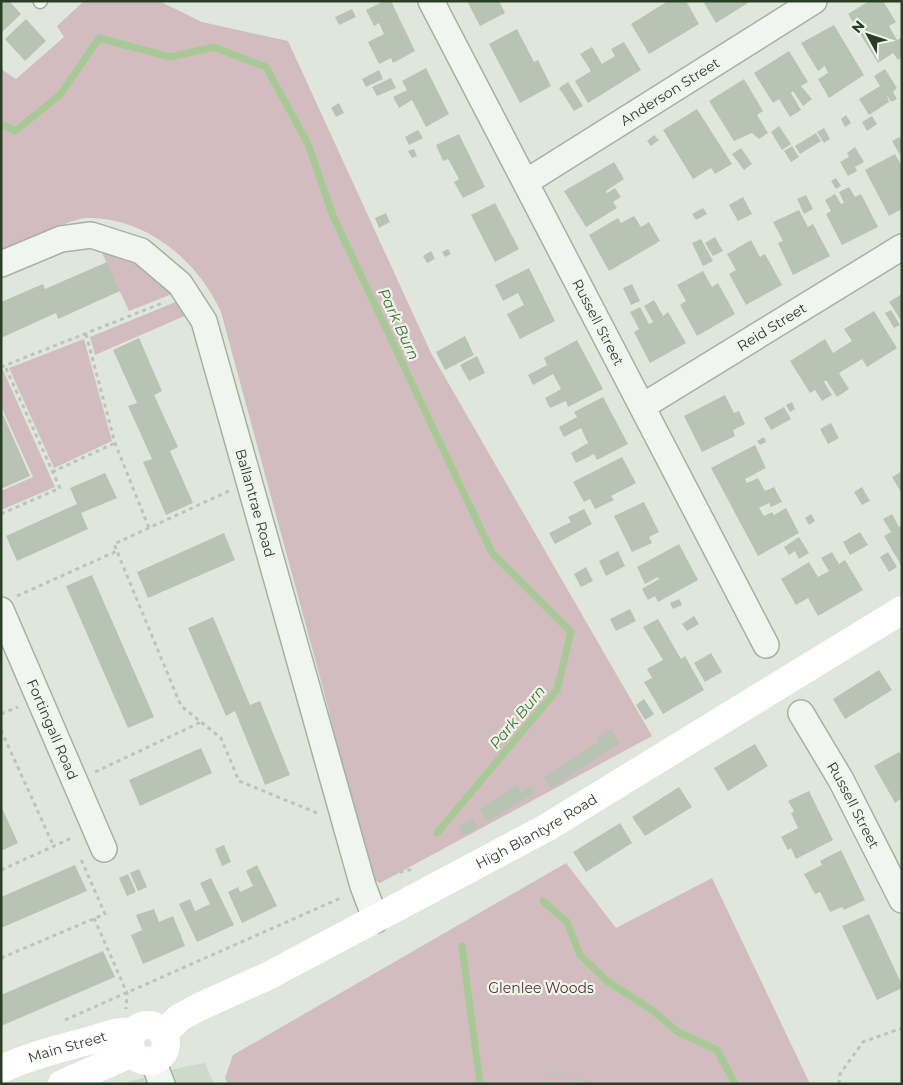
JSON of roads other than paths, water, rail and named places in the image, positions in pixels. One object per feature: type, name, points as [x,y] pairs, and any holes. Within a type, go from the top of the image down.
[{"type":"main road","name":"High Blantyre Road","points":[[145,1057],[143,1026],[149,1025],[160,1030],[163,1034],[179,1018],[199,1007],[268,976],[546,828],[902,610]]},
{"type":"main road","name":"Main Street","points":[[1,1069],[52,1049],[89,1041],[108,1033],[145,1057]]},
{"type":"main road","points":[[62,1084],[95,1069],[145,1057]]},
{"type":"street","name":"Russell Street","points":[[431,1],[766,645]]},
{"type":"street","name":"Anderson Street","points":[[526,182],[814,1]]},
{"type":"street","name":"Ballantrae Road","points":[[1,264],[61,239],[91,235],[141,251],[180,284],[204,321],[363,886],[376,920]]},
{"type":"street","name":"Reid Street","points":[[643,406],[902,247]]},
{"type":"street","name":"Fortingall Road","points":[[6,605],[75,781],[100,838]]},
{"type":"street","name":"Russell Street","points":[[801,713],[842,780],[902,900]]},
{"type":"waterway","name":"Park Burn","points":[[1,124],[15,131],[60,95],[99,38],[170,57],[214,47],[266,67],[308,144],[333,216],[492,553],[571,632],[557,690],[437,833]]},
{"type":"waterway","points":[[543,901],[567,922],[580,955],[607,981],[652,1010],[678,1032],[717,1050],[735,1084]]},
{"type":"waterway","name":"Park Burn","points":[[462,946],[480,1084]]},
{"type":"park label","name":"Glenlee Woods","points":[[541,988]]}]
